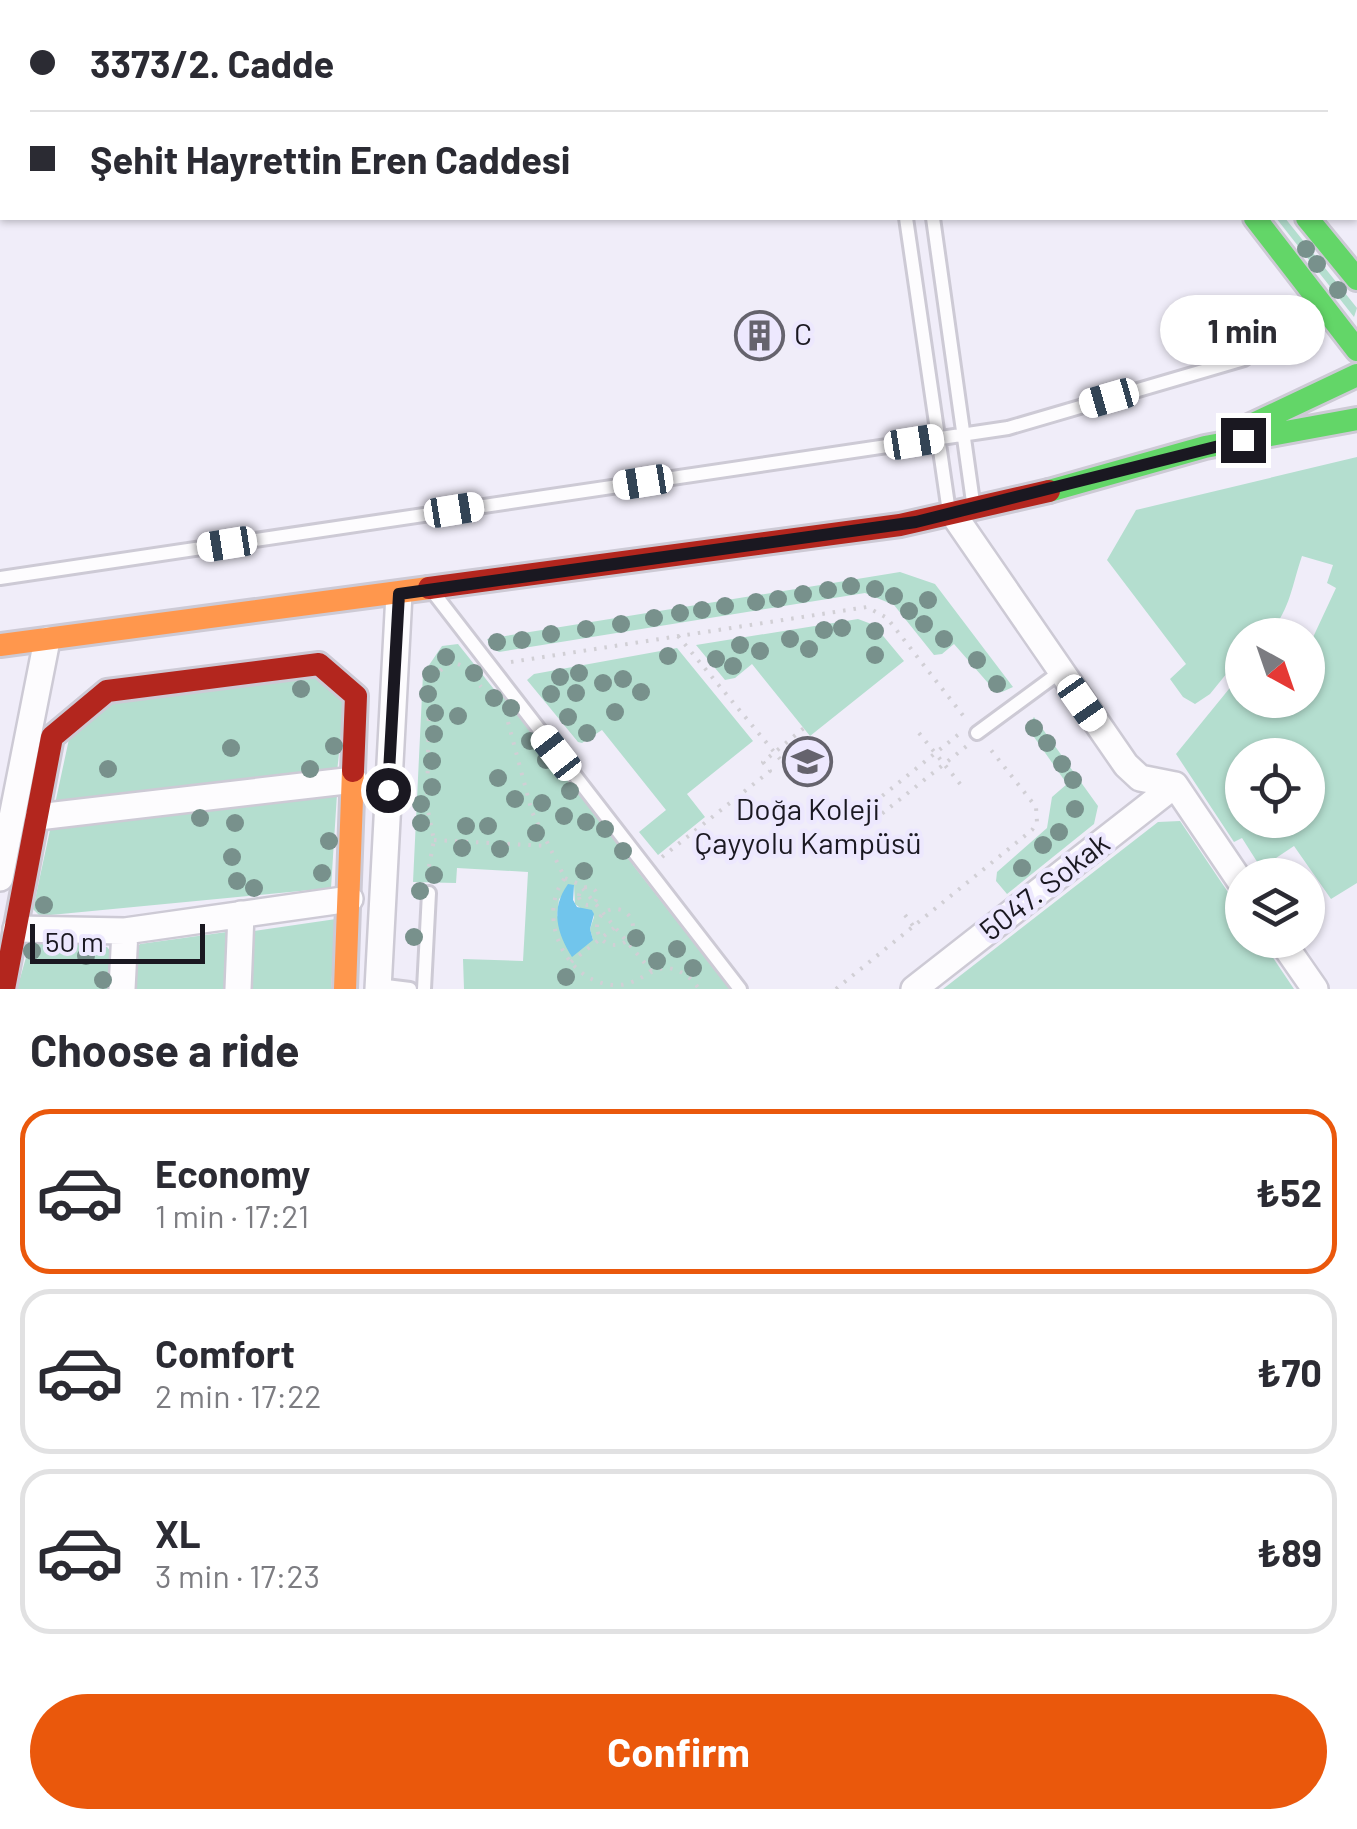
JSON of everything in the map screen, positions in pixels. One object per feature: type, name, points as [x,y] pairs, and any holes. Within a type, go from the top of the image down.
[{"type":"main road","points":[[1257,220],[1357,350]]},
{"type":"main road","points":[[1312,220],[1357,279]]},
{"type":"main road","points":[[1205,447],[1357,375]]},
{"type":"main road","points":[[0,645],[900,525],[1205,447],[1357,420]]},
{"type":"main road","points":[[4,989],[52,737],[107,690],[320,664],[356,696],[345,989]]},
{"type":"street","points":[[959,513],[1060,672],[1132,772],[1140,778],[1175,786],[1225,859]]},
{"type":"street","points":[[378,987],[399,594]]},
{"type":"street","points":[[0,878],[47,640]]},
{"type":"street","points":[[38,818],[354,780]]},
{"type":"street","name":"5047. Sokak","points":[[914,989],[1175,786]]},
{"type":"street","points":[[16,929],[124,931],[350,899]]},
{"type":"street","points":[[238,989],[242,914]]},
{"type":"street","points":[[122,989],[124,931]]},
{"type":"street","points":[[1293,958],[1314,989]]},
{"type":"lane","points":[[906,220],[937,439],[959,513]]},
{"type":"lane","points":[[933,220],[963,435],[959,513]]},
{"type":"lane","points":[[0,578],[1008,428],[1244,359],[1276,338],[1281,329]]},
{"type":"lane","points":[[432,590],[740,989]]},
{"type":"lane","points":[[977,733],[1060,672]]},
{"type":"lane","points":[[424,989],[430,893]]},
{"type":"lane","points":[[378,987],[410,989]]},
{"type":"path","points":[[488,665],[858,607],[876,610],[887,618],[1036,808],[1037,822],[1026,836],[836,989]]},
{"type":"path","points":[[678,636],[780,759]]},
{"type":"path","points":[[430,893],[426,893],[426,880],[434,840],[427,806],[432,684],[445,666],[460,663],[490,698]]},
{"type":"path","points":[[502,713],[512,728],[532,812],[565,878],[582,888],[653,973]]},
{"type":"path","points":[[647,869],[770,771],[763,762],[804,728]]},
{"type":"path","points":[[919,732],[961,785]]},
{"type":"path","points":[[866,810],[959,735]]},
{"type":"path","points":[[874,820],[968,746]]},
{"type":"path","points":[[434,840],[548,846]]},
{"type":"path","points":[[565,878],[554,896],[556,936],[571,962],[591,979],[614,986],[638,982],[658,969],[676,970],[699,989]]},
{"type":"path","points":[[621,910],[630,918],[632,930],[626,941],[610,945],[601,939],[596,929],[603,914],[621,910]]},
{"type":"path","points":[[905,916],[914,927]]},
{"type":"path","points":[[571,962],[615,928]]},
{"type":"green space","points":[[1278,220],[1287,220],[1357,308],[1354,317]]},
{"type":"green space","points":[[1357,457],[1357,883],[1331,899],[1325,890],[1325,858],[1302,858],[1294,846],[1276,858],[1255,858],[1242,838],[1325,838],[1325,738],[1225,738],[1225,828],[1176,754],[1225,694],[1225,718],[1325,718],[1322,618],[1336,588],[1327,583],[1333,565],[1302,556],[1280,618],[1225,618],[1225,676],[1210,694],[1195,704],[1183,697],[1170,679],[1186,664],[1107,560],[1136,510]]},
{"type":"green space","points":[[900,572],[935,584],[1013,687],[995,691],[954,644],[934,655],[894,605],[865,593],[499,652],[491,648],[487,639]]},
{"type":"green space","points":[[858,619],[874,625],[904,661],[810,736],[752,664],[735,678],[725,680],[696,645]]},
{"type":"green space","points":[[458,644],[497,693],[501,692],[730,989],[464,989],[463,959],[523,961],[528,872],[457,868],[456,883],[413,882],[423,674],[442,646]],"holes":[[[574,885],[575,904],[592,910],[593,940],[557,916],[559,899]]]},
{"type":"green space","points":[[677,648],[753,741],[687,794],[705,817],[658,855],[639,832],[666,810],[602,730],[578,742],[527,680],[534,674]]},
{"type":"green space","points":[[319,675],[345,698],[337,772],[55,804],[69,739],[109,702]]},
{"type":"green space","points":[[1034,717],[1098,806],[1094,824],[1007,894],[996,881],[997,872],[1047,828],[1052,797],[1067,784],[1027,727]]},
{"type":"green space","points":[[337,794],[331,888],[40,916],[33,909],[50,830]]},
{"type":"green space","points":[[1180,821],[1225,888],[1225,958],[1273,958],[1294,989],[943,989],[1158,822]]},
{"type":"green space","points":[[336,919],[331,989],[244,989],[247,932]]},
{"type":"green space","points":[[234,931],[230,989],[133,989],[135,950],[140,944]]},
{"type":"green space","points":[[31,940],[107,947],[114,955],[113,989],[17,989]]},
{"type":"water","points":[[568,884],[574,885],[573,900],[577,907],[594,914],[590,929],[593,940],[572,957],[557,912]]},
{"type":"traffic: fast","points":[[1257,220],[1357,350]]},
{"type":"traffic: fast","points":[[1309,220],[1357,279]]},
{"type":"traffic: fast","points":[[1247,427],[1357,375]]},
{"type":"traffic: fast","points":[[1049,491],[1205,447],[1357,419]]},
{"type":"traffic: slow","points":[[0,645],[429,588]]},
{"type":"traffic: slow","points":[[345,989],[353,771]]},
{"type":"traffic: jam","points":[[429,588],[900,525],[1049,491]]},
{"type":"traffic: jam","points":[[4,989],[52,737],[107,691],[319,664],[356,696],[353,771]]},
{"type":"place","name":"C","points":[[759,335]]},
{"type":"place","name":"Doğa Koleji Çayyolu Kampüsü","points":[[808,761]]},
{"type":"route","points":[[388,790],[399,594],[916,522],[1243,440]]}]
